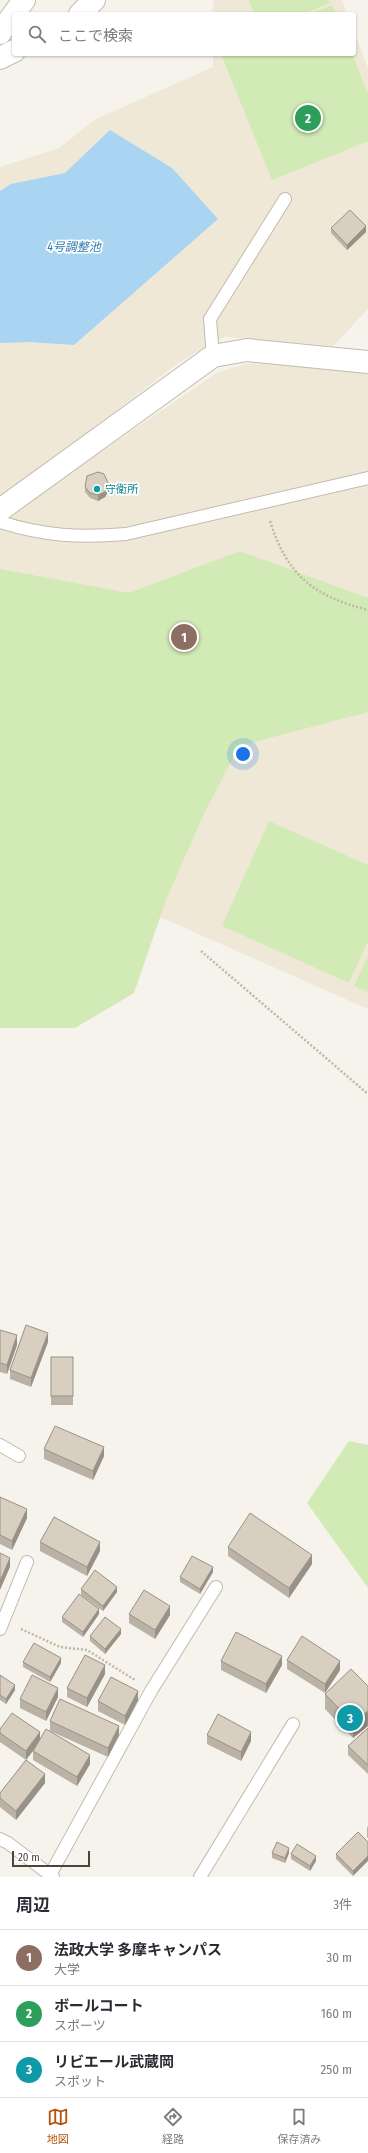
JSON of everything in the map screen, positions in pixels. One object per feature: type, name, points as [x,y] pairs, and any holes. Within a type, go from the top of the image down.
[{"type":"street","points":[[15,12],[24,0]]},
{"type":"street","points":[[82,12],[94,0]]},
{"type":"street","points":[[0,33],[12,16]]},
{"type":"street","points":[[0,58],[12,52]]},
{"type":"street","points":[[0,510],[213,356],[247,350],[368,362]]},
{"type":"lane","points":[[213,356],[210,320],[286,199]]},
{"type":"lane","points":[[0,522],[29,531],[68,536],[97,537],[126,534],[368,478]]},
{"type":"lane","points":[[0,1445],[19,1456]]},
{"type":"lane","points":[[2,1625],[27,1562]]},
{"type":"lane","points":[[0,1839],[8,1843],[51,1876],[151,1691],[216,1587]]},
{"type":"lane","points":[[200,1877],[292,1724]]},
{"type":"path","points":[[269,518],[278,546],[288,563],[310,585],[338,600],[368,610]]},
{"type":"path","points":[[201,951],[368,1094]]},
{"type":"path","points":[[2,1625],[60,1647],[87,1650],[151,1691]]},
{"type":"shaded area","points":[[214,0],[342,0],[346,12],[212,12]]},
{"type":"shaded area","points":[[356,36],[368,68],[368,309],[333,346],[225,337],[208,345],[177,364],[18,486],[39,494],[218,372],[247,364],[274,363],[368,374],[368,1009],[40,864],[0,780],[0,167],[59,148],[96,119],[213,67],[213,56],[356,56]]},
{"type":"green space","points":[[249,0],[328,0],[330,3],[308,12],[253,12]]},
{"type":"green space","points":[[332,5],[335,12],[313,12]]},
{"type":"green space","points":[[222,56],[353,56],[368,94],[368,141],[272,180]]},
{"type":"green space","points":[[240,551],[368,598],[368,712],[239,746],[201,820],[166,900],[134,993],[75,1028],[0,1028],[0,569],[129,593]]},
{"type":"green space","points":[[269,821],[368,865],[368,941],[349,983],[222,926]]},
{"type":"green space","points":[[368,956],[368,992],[354,986]]},
{"type":"green space","points":[[349,1441],[368,1445],[368,1588],[307,1503]]},
{"type":"water","name":"4号調整池","points":[[110,130],[172,168],[218,219],[74,345],[29,342],[0,343],[0,191],[11,184],[65,173]]},
{"type":"building","points":[[350,210],[366,226],[347,245],[331,228]]},
{"type":"building","name":"守衛所","points":[[98,472],[104,474],[109,485],[105,492],[98,495],[90,493],[85,487],[87,476]]},
{"type":"building","points":[[26,1325],[48,1333],[31,1378],[10,1370]]},
{"type":"building","points":[[0,1330],[17,1335],[7,1365],[0,1363]]},
{"type":"building","points":[[51,1357],[73,1357],[73,1396],[51,1396]]},
{"type":"building","points":[[55,1426],[104,1447],[93,1471],[44,1449]]},
{"type":"building","points":[[0,1497],[27,1509],[12,1541],[0,1535]]},
{"type":"building","points":[[250,1513],[312,1555],[289,1588],[228,1547]]},
{"type":"building","points":[[54,1517],[100,1542],[87,1567],[40,1542]]},
{"type":"building","points":[[0,1553],[10,1558],[0,1581]]},
{"type":"building","points":[[192,1556],[213,1567],[200,1589],[180,1577]]},
{"type":"building","points":[[95,1570],[117,1587],[103,1606],[81,1589]]},
{"type":"building","points":[[144,1590],[170,1606],[155,1630],[129,1614]]},
{"type":"building","points":[[79,1594],[99,1609],[83,1632],[62,1617]]},
{"type":"building","points":[[105,1617],[121,1629],[105,1649],[90,1636]]},
{"type":"building","points":[[236,1632],[282,1656],[266,1684],[221,1661]]},
{"type":"building","points":[[302,1636],[340,1661],[325,1684],[287,1660]]},
{"type":"building","points":[[34,1643],[61,1658],[50,1677],[23,1662]]},
{"type":"building","points":[[85,1655],[105,1665],[87,1698],[67,1688]]},
{"type":"building","points":[[351,1669],[368,1686],[368,1711],[353,1723],[325,1694]]},
{"type":"building","points":[[0,1675],[15,1685],[6,1699],[0,1695]]},
{"type":"building","points":[[32,1675],[58,1688],[46,1712],[20,1699]]},
{"type":"building","points":[[111,1677],[138,1691],[125,1716],[98,1701]]},
{"type":"building","points":[[60,1699],[119,1726],[108,1748],[50,1721]]},
{"type":"building","points":[[12,1713],[40,1732],[26,1751],[0,1733],[0,1729]]},
{"type":"building","points":[[218,1714],[251,1732],[241,1752],[207,1735]]},
{"type":"building","points":[[368,1728],[368,1765],[348,1746]]},
{"type":"building","points":[[46,1729],[90,1755],[77,1777],[33,1751]]},
{"type":"building","points":[[26,1760],[45,1774],[16,1811],[0,1798],[0,1793]]},
{"type":"building","points":[[358,1832],[368,1842],[368,1856],[353,1871],[336,1854]]},
{"type":"building","points":[[277,1842],[289,1848],[285,1858],[272,1853]]},
{"type":"building","points":[[297,1844],[316,1856],[310,1866],[291,1854]]},
{"type":"place","name":"ボールコート","points":[[308,118]]},
{"type":"place","name":"守衛所","points":[[97,489]]},
{"type":"place","name":"法政大学 多摩キャンパス","points":[[184,637]]},
{"type":"place","name":"リビエール武蔵岡","points":[[350,1718]]}]
